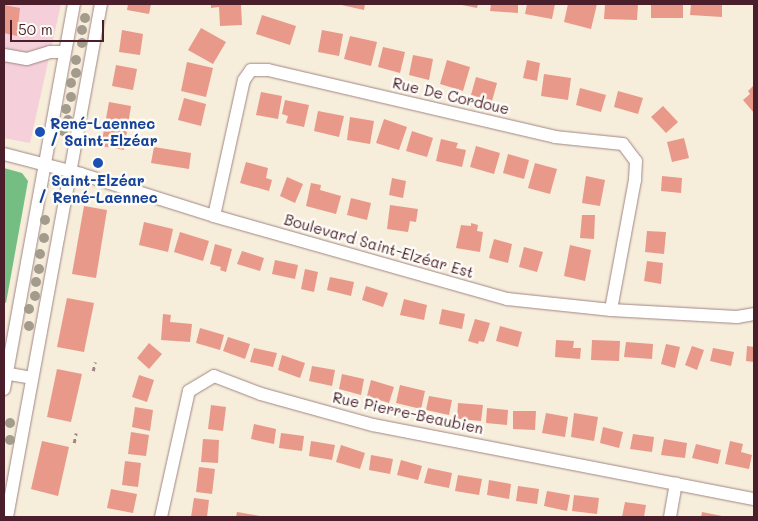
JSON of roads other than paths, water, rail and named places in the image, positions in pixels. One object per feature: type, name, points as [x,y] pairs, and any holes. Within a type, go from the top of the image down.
[{"type":"street","points":[[4,389],[5,373],[74,4]]},
{"type":"street","points":[[7,517],[101,4]]},
{"type":"street","points":[[4,55],[27,59],[50,52],[65,52]]},
{"type":"street","name":"Rue De Cordoue","points":[[214,216],[244,80],[251,70],[268,70],[555,137],[623,144],[636,161],[635,180],[611,310]]},
{"type":"street","name":"Boulevard Saint-Elzéar Est","points":[[4,154],[69,171],[214,216],[507,299],[611,310],[737,317],[754,314]]},
{"type":"street","points":[[5,373],[32,378]]},
{"type":"street","name":"Rue Pierre-Beaubien","points":[[161,517],[189,391],[214,376],[261,394],[373,425],[754,499]]},
{"type":"street","points":[[670,517],[676,484]]},
{"type":"place","name":"René-Laennec / Saint-Elzéar","points":[[40,132]]},
{"type":"place","name":"Saint-Elzéar / René-Laennec","points":[[98,163]]}]
